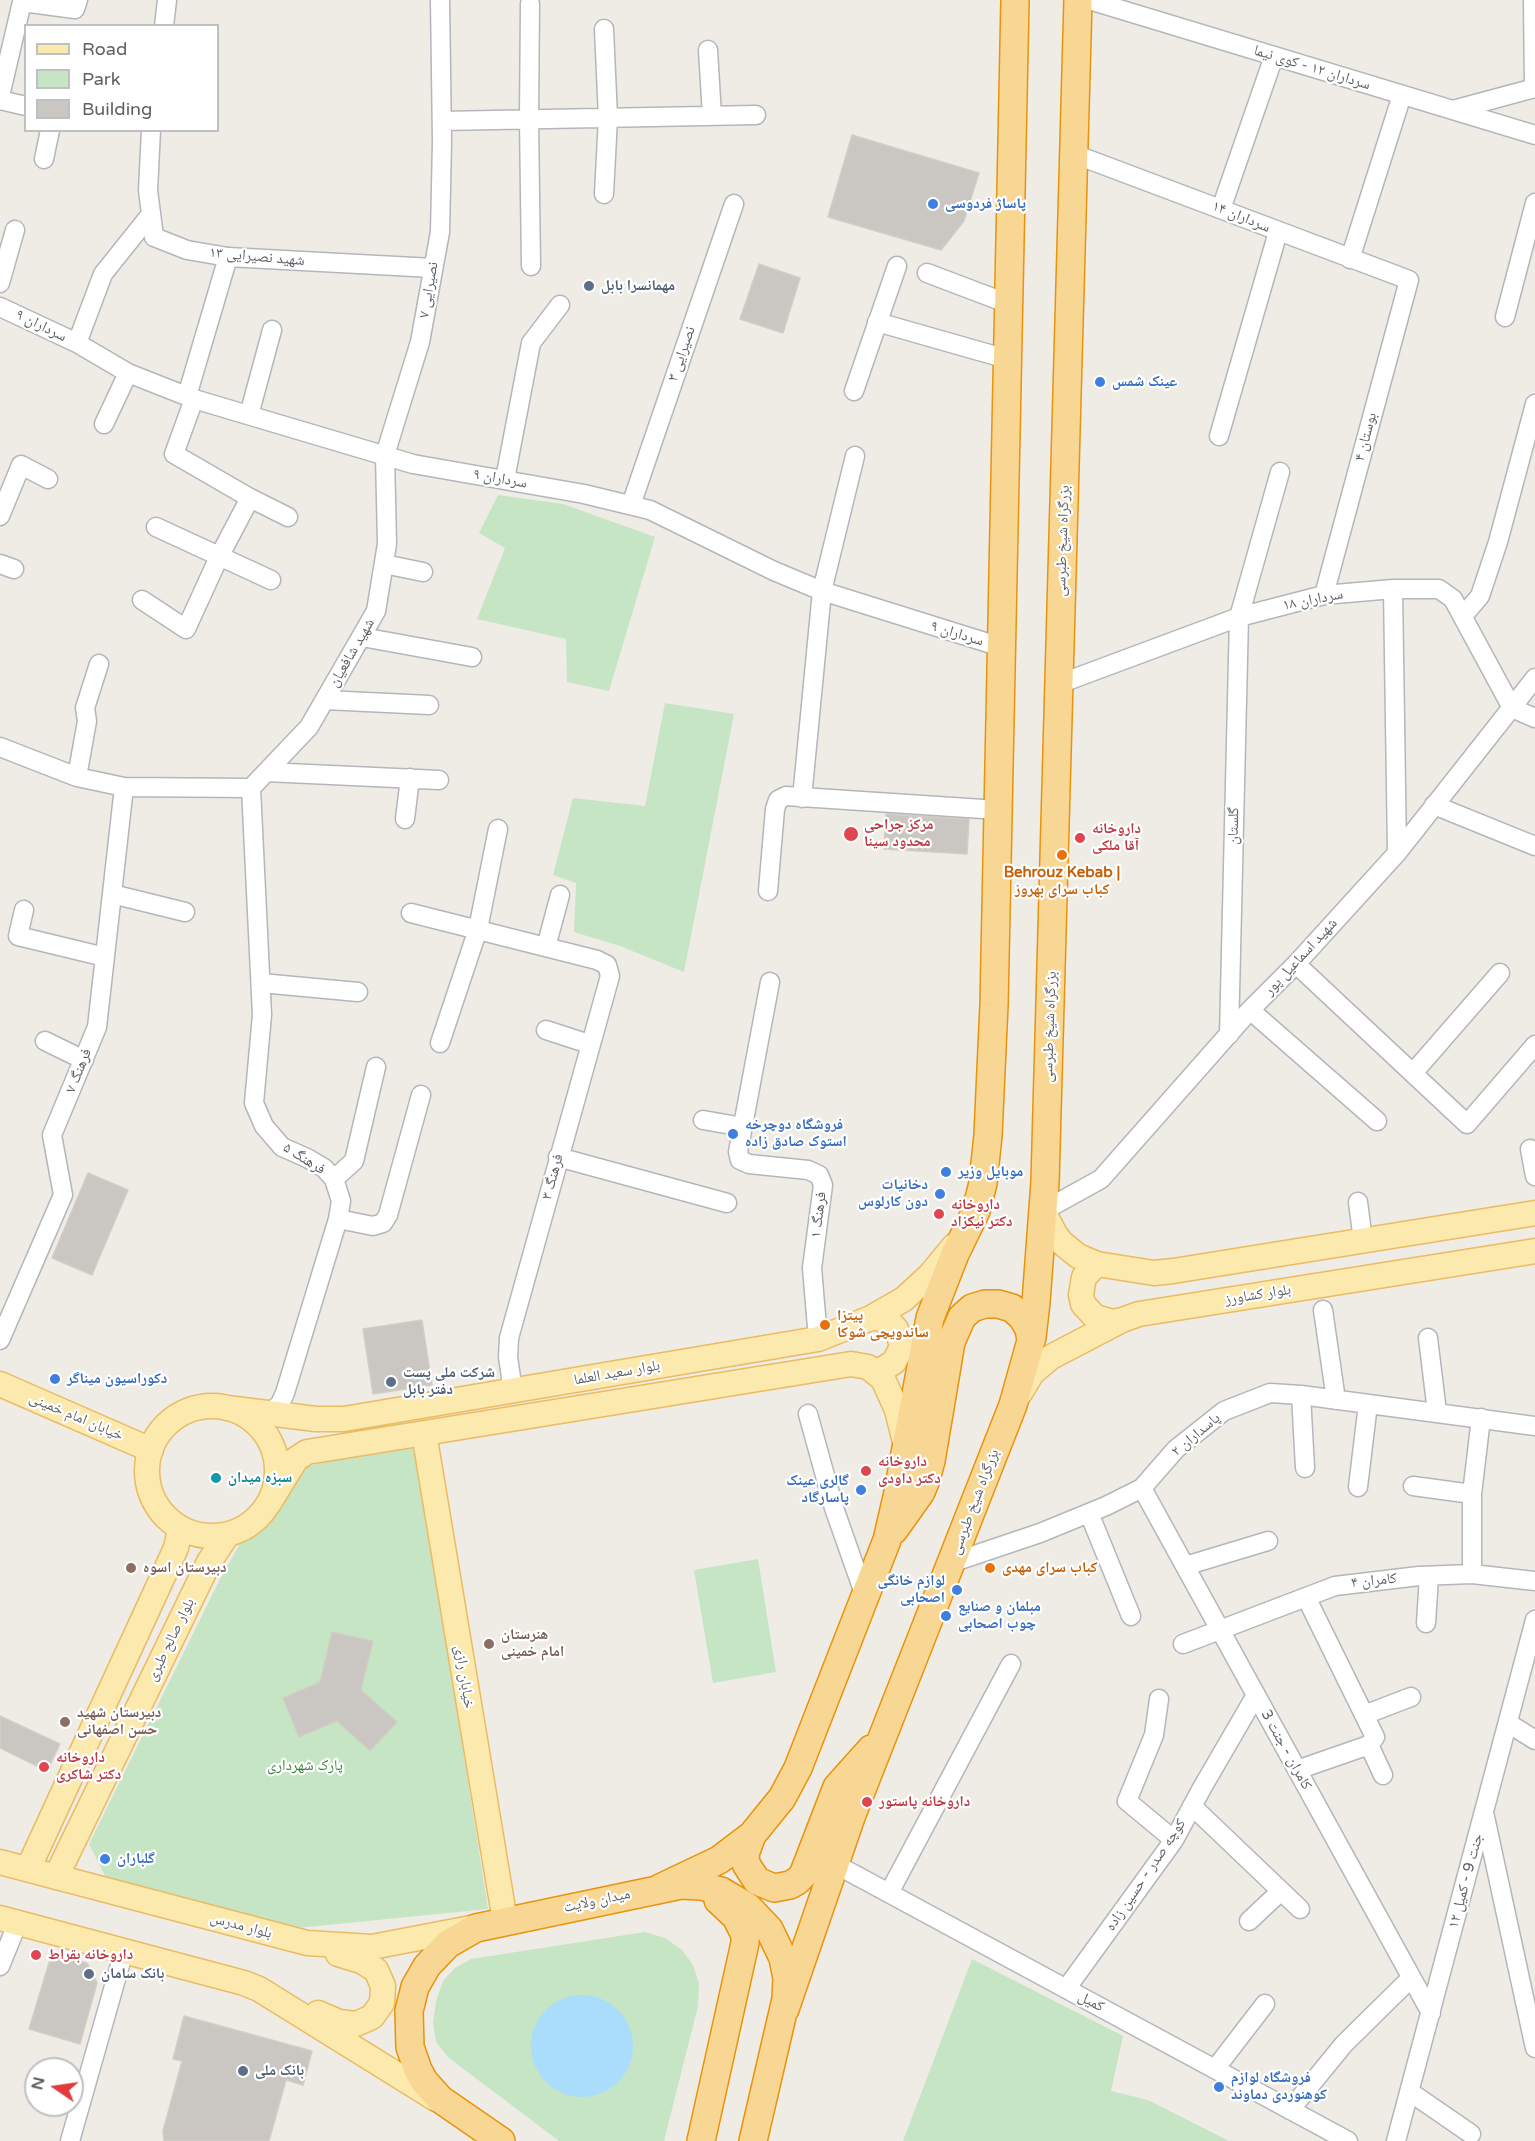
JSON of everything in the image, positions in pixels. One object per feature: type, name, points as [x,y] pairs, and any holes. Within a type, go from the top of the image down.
[{"type":"highway","points":[[885,1732],[837,1787],[803,1875],[790,1886],[774,1888],[757,1881],[746,1864],[747,1844],[782,1798],[798,1768],[887,1540],[896,1505],[930,1318],[955,1254],[976,1211],[987,1161],[994,1005],[1015,0]]},
{"type":"highway","name":"بزرگراه شیخ طبرسی","points":[[785,2009],[835,1864],[1013,1405],[1031,1340],[1043,1211],[1078,0]]},
{"type":"highway","points":[[887,1540],[917,1498],[925,1482],[931,1461],[951,1342],[962,1317],[972,1308],[985,1304],[998,1304],[1012,1308],[1022,1317],[1029,1329],[1031,1340]]},
{"type":"highway","points":[[668,1887],[719,1860],[752,1835]]},
{"type":"highway","name":"میدان ولایت","points":[[488,2137],[431,2091],[414,2059],[409,2035],[410,2005],[420,1976],[433,1958],[457,1938],[495,1923],[668,1887],[701,1886],[721,1891],[740,1901],[763,1921],[775,1938],[783,1958],[787,1989],[785,2009],[755,2136]]},
{"type":"highway","points":[[668,1887],[700,1892],[720,1901],[736,1917],[745,1935],[742,1961],[701,2141]]},
{"type":"main road","points":[[1043,1211],[1054,1234],[1078,1256],[1097,1264],[1163,1273],[1535,1213]]},
{"type":"main road","name":"بلوار سعید العلما","points":[[227,1408],[337,1420],[818,1339],[888,1310],[918,1287],[968,1227]]},
{"type":"main road","name":"بلوار کشاورز","points":[[1013,1405],[1025,1382],[1040,1365],[1122,1320],[1138,1314],[1535,1251]]},
{"type":"main road","points":[[1097,1264],[1084,1277],[1081,1286],[1083,1304],[1095,1317],[1113,1322],[1122,1320]]},
{"type":"main road","points":[[871,1318],[891,1323],[900,1335],[901,1349],[894,1362],[876,1371],[892,1395],[906,1449]]},
{"type":"main road","name":"بلوار سعید العلما","points":[[269,1503],[296,1459],[307,1452],[851,1364],[860,1364],[876,1371]]},
{"type":"main road","name":"خیابان امام خمینی","points":[[0,1384],[151,1450]]},
{"type":"main road","points":[[203,1407],[227,1408],[238,1411],[258,1424],[272,1444],[278,1467],[277,1479],[269,1503],[251,1524],[227,1535],[206,1537],[180,1528],[165,1516],[152,1496],[147,1473],[151,1450],[163,1429],[181,1414],[203,1407]]},
{"type":"main road","name":"خیابان رازی","points":[[424,1433],[495,1923]]},
{"type":"main road","points":[[28,1869],[173,1556],[180,1536],[180,1528]]},
{"type":"main road","name":"بلوار صالح طبری","points":[[56,1877],[209,1562],[227,1535]]},
{"type":"main road","name":"بلوار مدرس","points":[[0,1862],[295,1941],[343,1947],[372,1947],[495,1923]]},
{"type":"main road","points":[[9,1920],[259,1989],[347,2024],[364,2022],[377,2011],[382,2003],[383,1986],[381,1978],[370,1965],[295,1941]]},
{"type":"main road","points":[[259,1989],[449,2107]]},
{"type":"street","points":[[24,105],[0,98],[22,2],[38,2],[75,9],[78,0]]},
{"type":"street","points":[[164,24],[167,0]]},
{"type":"street","name":"نصیرایی ۷","points":[[385,455],[420,342],[440,232],[442,120],[440,0]]},
{"type":"street","name":"سرداران ۱۲ - کوی نیما","points":[[1089,0],[1535,135]]},
{"type":"street","points":[[1452,110],[1534,88],[1533,2]]},
{"type":"street","points":[[530,4],[528,119],[531,267]]},
{"type":"street","points":[[604,29],[608,118],[604,194]]},
{"type":"street","points":[[708,50],[712,116]]},
{"type":"street","points":[[1221,209],[1274,56]]},
{"type":"street","points":[[1350,260],[1402,95]]},
{"type":"street","points":[[442,120],[756,115]]},
{"type":"street","points":[[44,159],[50,132]]},
{"type":"street","name":"شهید نصیرایی ۱۳","points":[[151,132],[148,190],[154,237],[187,250],[228,256],[433,268]]},
{"type":"street","name":"سرداران ۱۴","points":[[1074,154],[1350,260],[1409,280]]},
{"type":"street","points":[[1505,316],[1535,203]]},
{"type":"street","name":"نصیرایی ۳","points":[[631,505],[734,204]]},
{"type":"street","points":[[77,344],[103,274],[151,214]]},
{"type":"street","points":[[0,283],[15,230]]},
{"type":"street","points":[[1219,436],[1278,232]]},
{"type":"street","points":[[228,256],[174,454],[288,517]]},
{"type":"street","points":[[854,391],[897,266]]},
{"type":"street","points":[[927,273],[1009,304]]},
{"type":"street","name":"بوستان ۴","points":[[1324,595],[1409,280]]},
{"type":"street","points":[[505,479],[531,343],[560,305]]},
{"type":"street","name":"سرداران ۹","points":[[0,306],[77,344],[128,373],[191,397],[414,464],[584,494],[650,510],[774,572],[822,591],[1001,647]]},
{"type":"street","points":[[877,322],[1007,359]]},
{"type":"street","points":[[249,415],[272,330]]},
{"type":"street","points":[[104,424],[128,373]]},
{"type":"street","points":[[1463,616],[1480,596],[1529,442],[1535,404]]},
{"type":"street","name":"شهید شافعیان","points":[[251,788],[309,728],[376,611],[387,544],[385,455]]},
{"type":"street","points":[[802,798],[822,591],[855,456]]},
{"type":"street","points":[[0,516],[21,465],[48,479]]},
{"type":"street","name":"گلستان","points":[[1229,1035],[1239,617],[1280,472]]},
{"type":"street","points":[[142,600],[186,629],[219,556],[250,498]]},
{"type":"street","points":[[156,527],[272,580]]},
{"type":"street","points":[[384,564],[423,572]]},
{"type":"street","points":[[1393,589],[1396,853]]},
{"type":"street","name":"سرداران ۱۸","points":[[1059,684],[1239,617],[1324,595],[1393,589],[1439,589],[1452,598],[1512,708]]},
{"type":"street","points":[[362,637],[472,657]]},
{"type":"street","points":[[76,777],[87,721],[85,708],[99,664]]},
{"type":"street","name":"شهید اسماعیل پور","points":[[1043,1211],[1101,1179],[1250,1010],[1296,964],[1396,853],[1535,678]]},
{"type":"street","points":[[325,700],[429,705]]},
{"type":"street","points":[[1512,708],[1535,718]]},
{"type":"street","points":[[0,747],[76,777],[124,787],[251,788]]},
{"type":"street","points":[[266,772],[439,780]]},
{"type":"street","points":[[405,819],[410,778]]},
{"type":"street","name":"فرهنگ ۷","points":[[0,1340],[63,1195],[52,1135],[97,1027],[124,787]]},
{"type":"street","name":"فرهنگ ۵","points":[[251,788],[262,1015],[254,1103],[264,1126],[282,1147],[324,1168],[334,1179],[341,1201],[338,1219],[283,1399],[270,1413]]},
{"type":"street","points":[[768,891],[775,809],[778,800],[786,796],[998,810]]},
{"type":"street","points":[[1434,805],[1535,846]]},
{"type":"street","points":[[440,1042],[478,929],[498,829]]},
{"type":"street","points":[[112,894],[185,912]]},
{"type":"street","points":[[411,913],[546,947],[560,895]]},
{"type":"street","points":[[24,910],[18,936],[105,957]]},
{"type":"street","name":"فرهنگ ۳","points":[[513,1391],[508,1357],[510,1338],[589,1044],[610,976],[607,965],[597,960],[546,947]]},
{"type":"street","points":[[1296,964],[1467,1124],[1535,1045]]},
{"type":"street","points":[[1413,1073],[1500,973]]},
{"type":"street","name":"فرهنگ ۱","points":[[770,982],[738,1152],[740,1160],[749,1164],[808,1170],[819,1175],[823,1185],[812,1268],[818,1339]]},
{"type":"street","points":[[261,983],[358,992]]},
{"type":"street","points":[[1250,1010],[1377,1121]]},
{"type":"street","points":[[546,1030],[589,1044]]},
{"type":"street","points":[[45,1041],[84,1059]]},
{"type":"street","points":[[334,1179],[354,1161],[376,1067]]},
{"type":"street","points":[[338,1219],[373,1226],[383,1223],[388,1215],[421,1095]]},
{"type":"street","points":[[703,1120],[742,1127]]},
{"type":"street","points":[[1530,1149],[1535,1176]]},
{"type":"street","points":[[558,1158],[728,1203]]},
{"type":"street","points":[[1358,1202],[1363,1241]]},
{"type":"street","points":[[1323,1310],[1336,1400]]},
{"type":"street","points":[[1428,1338],[1437,1412]]},
{"type":"street","name":"پاسداران ۲","points":[[951,1563],[1040,1533],[1142,1488],[1176,1449],[1224,1411],[1270,1393],[1301,1395],[1535,1426]]},
{"type":"street","points":[[1301,1395],[1305,1468]]},
{"type":"street","points":[[1358,1487],[1368,1404]]},
{"type":"street","points":[[808,1413],[834,1508],[866,1596]]},
{"type":"street","points":[[1472,1574],[1472,1494],[1481,1418]]},
{"type":"street","points":[[1413,1486],[1472,1494]]},
{"type":"street","name":"کامران - جنت 3","points":[[1142,1488],[1431,2013]]},
{"type":"street","points":[[1089,1513],[1131,1616]]},
{"type":"street","points":[[1185,1566],[1268,1542]]},
{"type":"street","name":"کامران ۴","points":[[1183,1644],[1335,1586],[1472,1574],[1535,1581]]},
{"type":"street","points":[[1426,1623],[1429,1576]]},
{"type":"street","points":[[1297,1770],[1369,1745],[1375,1737],[1306,1597]]},
{"type":"street","name":"جنت 9 - کمیل ۱۲","points":[[1396,2141],[1535,1620]]},
{"type":"street","points":[[890,1893],[1011,1664]]},
{"type":"street","name":"کوچه صدر - حسین زاده","points":[[1066,1989],[1174,1840],[1256,1695]]},
{"type":"street","points":[[1364,1715],[1411,1697]]},
{"type":"street","points":[[1159,1699],[1154,1735],[1127,1801],[1174,1840]]},
{"type":"street","points":[[1508,1723],[1535,1740]]},
{"type":"street","points":[[1369,1745],[1383,1775]]},
{"type":"street","points":[[1192,1806],[1300,1909]]},
{"type":"street","points":[[1484,1813],[1527,1975],[1535,2048]]},
{"type":"street","name":"کمیل","points":[[835,1864],[1348,2141]]},
{"type":"street","points":[[1249,1921],[1281,1891]]},
{"type":"street","points":[[0,1966],[9,1920]]},
{"type":"street","points":[[70,2141],[124,1951]]},
{"type":"street","points":[[1290,2110],[1344,2043],[1411,1978]]},
{"type":"street","points":[[1215,2069],[1264,2004]]},
{"type":"street","points":[[1410,2092],[1471,2134]]},
{"type":"green space","points":[[498,495],[563,504],[655,537],[609,691],[567,682],[566,639],[477,619],[505,548],[479,533]]},
{"type":"green space","points":[[665,703],[734,714],[684,972],[620,946],[574,932],[576,883],[553,875],[573,798],[645,806]]},
{"type":"green space","name":"پارک شهرداری","points":[[415,1441],[488,1909],[287,1929],[109,1884],[89,1844],[221,1577],[284,1472]]},
{"type":"green space","points":[[758,1559],[776,1672],[713,1683],[694,1570]]},
{"type":"green space","points":[[645,1932],[665,1938],[682,1950],[693,1965],[699,1984],[698,2006],[664,2141],[559,2141],[449,2058],[436,2042],[433,2023],[436,2001],[443,1981],[455,1968],[471,1959]]},
{"type":"green space","points":[[972,1959],[1123,2036],[1111,2091],[1148,2100],[1229,2141],[903,2141]]},
{"type":"water","points":[[582,1995],[602,1999],[618,2010],[629,2026],[633,2046],[629,2066],[618,2082],[602,2093],[582,2097],[562,2093],[546,2082],[535,2066],[531,2046],[535,2026],[546,2010],[562,1999]]},
{"type":"building","points":[[852,135],[979,173],[964,221],[941,250],[828,217]]},
{"type":"building","points":[[759,264],[800,278],[783,333],[740,319]]},
{"type":"building","points":[[886,814],[969,819],[967,854],[884,849]]},
{"type":"building","points":[[88,1173],[128,1190],[92,1275],[52,1258]]},
{"type":"building","points":[[422,1320],[432,1385],[373,1394],[363,1329]]},
{"type":"building","points":[[332,1632],[373,1641],[361,1690],[397,1722],[370,1751],[337,1721],[299,1737],[283,1698],[320,1682]]},
{"type":"building","points":[[0,1716],[60,1744],[47,1771],[0,1748]]},
{"type":"building","points":[[52,1953],[87,1963],[97,1983],[80,2044],[29,2029]]},
{"type":"building","name":"بانک ملی","points":[[184,2016],[312,2051],[303,2085],[286,2080],[269,2141],[164,2141],[163,2131],[182,2061],[173,2059]]},
{"type":"place","name":"پاساژ فردوسی","points":[[933,204]]},
{"type":"place","name":"مهمانسرا بابل","points":[[589,286]]},
{"type":"place","name":"عینک شمس","points":[[1100,382]]},
{"type":"place","name":"مرکز جراحی محدود سینا","points":[[851,834]]},
{"type":"place","name":"داروخانه آقا ملکی","points":[[1080,838]]},
{"type":"place","name":"Behrouz Kebab | کباب سرای بهروز","points":[[1062,855]]},
{"type":"place","name":"فروشگاه دوچرخه استوک صادق زاده","points":[[733,1134]]},
{"type":"place","name":"موبایل وزیر","points":[[946,1172]]},
{"type":"place","name":"دخانیات دون کارلوس","points":[[940,1194]]},
{"type":"place","name":"داروخانه دکتر نیکزاد","points":[[939,1214]]},
{"type":"place","name":"پیتزا ساندویچی شوکا","points":[[825,1325]]},
{"type":"place","name":"دکوراسیون میناگر","points":[[55,1379]]},
{"type":"place","name":"شرکت ملی پست دفتر بابل","points":[[391,1382]]},
{"type":"place","name":"داروخانه دکتر داودی","points":[[866,1471]]},
{"type":"place","name":"سبزه میدان","points":[[216,1478]]},
{"type":"place","name":"گالری عینک پاسارگاد","points":[[861,1490]]},
{"type":"place","name":"دبیرستان اسوه","points":[[131,1568]]},
{"type":"place","name":"کباب سرای مهدی","points":[[990,1568]]},
{"type":"place","name":"لوازم خانگی اصحابی","points":[[957,1590]]},
{"type":"place","name":"مبلمان و صنایع چوب اصحابی","points":[[946,1616]]},
{"type":"place","name":"هنرستان امام خمینی","points":[[489,1644]]},
{"type":"place","name":"دبیرستان شهید حسن اصفهانی","points":[[65,1722]]},
{"type":"place","name":"داروخانه دکتر شاکری","points":[[44,1767]]},
{"type":"place","name":"داروخانه پاستور","points":[[867,1802]]},
{"type":"place","name":"گلباران","points":[[105,1859]]},
{"type":"place","name":"داروخانه بقراط","points":[[36,1955]]},
{"type":"place","name":"بانک سامان","points":[[89,1974]]},
{"type":"place","name":"بانک ملی","points":[[243,2071]]},
{"type":"place","name":"فروشگاه لوازم کوهنوردی دماوند","points":[[1219,2087]]}]
